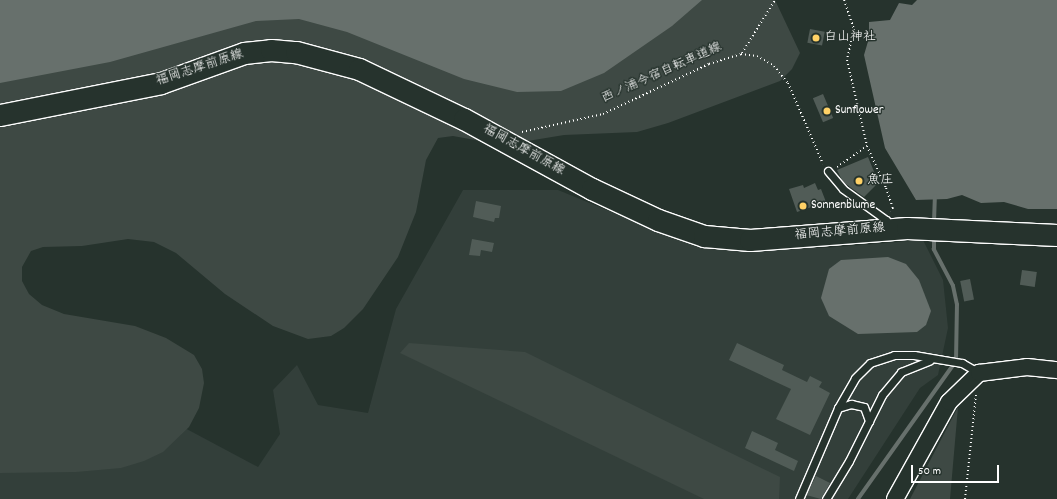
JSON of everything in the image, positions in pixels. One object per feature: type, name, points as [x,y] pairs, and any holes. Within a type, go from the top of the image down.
[{"type":"main road","name":"福岡志摩前原線","points":[[0,115],[161,83],[244,53],[271,50],[329,59],[359,69],[500,139],[592,189],[658,220],[704,236],[750,240],[893,225],[1057,235]]},
{"type":"street","points":[[895,499],[950,402],[979,373],[1027,367],[1057,370]]},
{"type":"lane","points":[[828,171],[843,189],[893,225]]},
{"type":"lane","points":[[799,499],[838,408],[855,378],[870,363],[894,355],[914,355],[941,362],[962,363],[979,373]]},
{"type":"lane","points":[[826,499],[882,395],[901,372],[930,360]]},
{"type":"lane","points":[[838,408],[851,404],[864,407],[869,421]]},
{"type":"path","points":[[742,54],[775,0]]},
{"type":"path","points":[[844,0],[854,29],[847,60],[867,146],[893,208],[893,225]]},
{"type":"path","name":"西ノ浦今宿自転車道線","points":[[500,139],[604,114],[709,64],[742,54],[757,56],[774,66],[788,83],[818,157],[828,171]]},
{"type":"path","points":[[828,171],[867,146]]},
{"type":"path","points":[[965,499],[979,373]]},
{"type":"shaded area","points":[[0,0],[702,0],[672,26],[604,73],[561,91],[517,92],[464,79],[347,32],[299,19],[256,21],[110,62],[0,83]]},
{"type":"shaded area","points":[[70,0],[775,0],[800,53],[792,69],[780,81],[668,123],[637,132],[564,135],[503,145],[453,136],[438,138],[426,160],[416,212],[398,257],[363,309],[344,328],[331,336],[308,339],[273,326],[225,294],[176,253],[154,242],[128,239],[82,246],[43,247],[31,251],[22,267],[22,281],[29,294],[42,305],[64,314],[135,326],[166,338],[194,355],[202,369],[204,383],[199,408],[189,427],[163,452],[144,461],[121,468],[76,472],[0,473],[0,26]]},
{"type":"shaded area","points":[[917,0],[1057,0],[1057,209],[1028,209],[1004,202],[981,203],[962,195],[947,199],[916,200],[885,148],[864,55],[869,38],[869,22],[890,20],[899,3],[912,5]]},
{"type":"shaded area","points":[[463,190],[558,190],[697,247],[824,248],[923,240],[943,280],[948,328],[938,375],[920,388],[848,499],[0,499],[0,439],[136,402],[258,467],[280,434],[273,390],[297,365],[318,405],[368,413],[396,309]]},
{"type":"shaded area","points":[[888,257],[906,264],[919,280],[931,311],[926,325],[917,332],[858,334],[829,316],[821,298],[829,269],[841,260]]},
{"type":"shaded area","points":[[409,343],[525,352],[780,477],[779,499],[704,499],[400,353]]},
{"type":"shaded area","points":[[958,407],[950,499],[910,499]]},
{"type":"building","points":[[810,29],[825,32],[822,46],[807,43]]},
{"type":"building","points":[[823,94],[833,118],[823,122],[813,98]]},
{"type":"building","points":[[868,157],[875,174],[873,177],[879,182],[864,197],[843,182],[837,170]]},
{"type":"building","points":[[815,183],[818,190],[821,189],[826,202],[797,212],[789,189],[803,185],[804,188]]},
{"type":"building","points":[[476,201],[501,206],[499,218],[495,218],[494,222],[473,217]]},
{"type":"building","points":[[472,239],[494,243],[492,252],[481,250],[480,256],[469,255]]},
{"type":"building","points":[[1022,270],[1037,272],[1035,287],[1020,285]]},
{"type":"building","points":[[970,279],[974,300],[964,302],[960,281]]},
{"type":"building","points":[[737,343],[784,365],[782,370],[807,382],[810,376],[822,382],[819,387],[830,393],[810,435],[776,419],[791,389],[729,360]]},
{"type":"building","points":[[752,431],[778,443],[775,450],[798,461],[794,471],[745,448]]},
{"type":"building","points":[[816,476],[830,483],[821,499],[806,495]]},
{"type":"waterway","points":[[934,222],[935,197]]},
{"type":"waterway","points":[[858,499],[956,361],[957,305],[953,286],[934,250],[934,237]]},
{"type":"place","name":"白山神社","points":[[816,38]]},
{"type":"place","name":"Sunflower","points":[[827,111]]},
{"type":"place","name":"魚庄","points":[[859,181]]},
{"type":"place","name":"Sonnenblume","points":[[803,206]]}]
